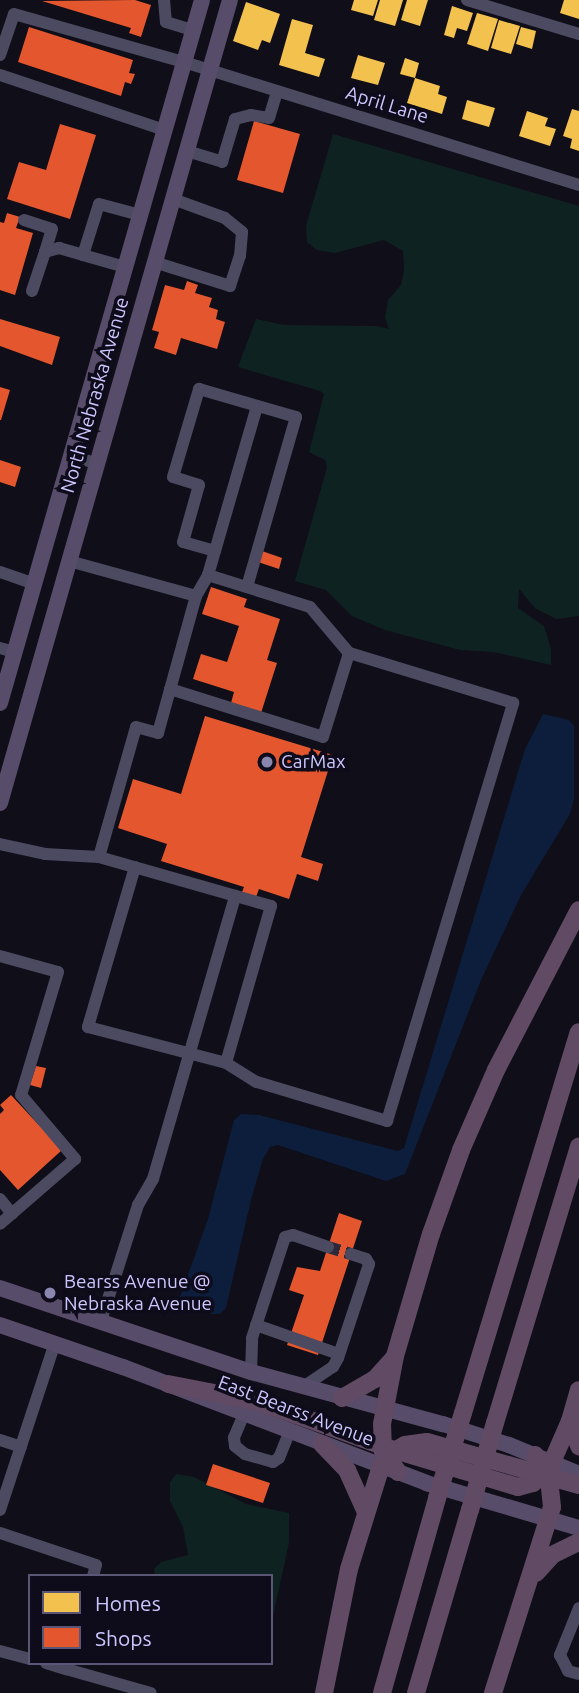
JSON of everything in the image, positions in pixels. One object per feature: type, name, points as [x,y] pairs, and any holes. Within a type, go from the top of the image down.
[{"type":"highway","points":[[388,1459],[384,1409],[395,1356],[461,1150],[511,1039],[579,910]]},
{"type":"highway","points":[[382,1693],[437,1498],[579,1032]]},
{"type":"highway","points":[[416,1693],[579,1146]]},
{"type":"highway","points":[[342,1398],[375,1379],[395,1356]]},
{"type":"highway","points":[[167,1384],[260,1402],[388,1459]]},
{"type":"highway","points":[[548,1472],[570,1421],[579,1390]]},
{"type":"highway","points":[[570,1421],[579,1446]]},
{"type":"highway","points":[[324,1693],[342,1601],[366,1512],[388,1459],[405,1444],[427,1442],[548,1472],[579,1485]]},
{"type":"highway","points":[[322,1444],[347,1470],[366,1512]]},
{"type":"highway","points":[[493,1693],[530,1582],[553,1500],[548,1472],[535,1455]]},
{"type":"highway","points":[[530,1582],[552,1555],[579,1542]]},
{"type":"main road","name":"North Nebraska Avenue","points":[[0,703],[7,650],[34,584],[202,0]]},
{"type":"main road","name":"North Nebraska Avenue","points":[[0,803],[230,0]]},
{"type":"main road","name":"East Bearss Avenue","points":[[0,1288],[251,1372],[443,1424],[535,1455]]},
{"type":"main road","name":"East Bearss Avenue","points":[[0,1325],[167,1384],[322,1444],[388,1459],[549,1520],[579,1528]]},
{"type":"main road","points":[[548,1472],[579,1474]]},
{"type":"street","points":[[164,0],[166,22],[193,30]]},
{"type":"street","points":[[467,0],[579,34]]},
{"type":"street","name":"April Lane","points":[[0,55],[14,13],[184,62],[579,185]]},
{"type":"street","points":[[0,75],[164,131]]},
{"type":"street","points":[[187,151],[222,162],[234,118],[251,115],[269,118],[277,91]]},
{"type":"street","points":[[155,262],[230,286],[240,256],[242,232],[225,218],[173,199]]},
{"type":"street","points":[[83,255],[99,204],[140,215]]},
{"type":"street","points":[[24,220],[52,229],[32,291]]},
{"type":"street","points":[[45,252],[59,248],[125,267]]},
{"type":"street","points":[[215,551],[183,542],[199,485],[173,478],[199,389],[296,417],[247,587]]},
{"type":"street","points":[[99,857],[136,727],[158,733],[195,596],[208,575],[257,406]]},
{"type":"street","points":[[71,456],[97,464]]},
{"type":"street","points":[[69,561],[195,596]]},
{"type":"street","points":[[0,572],[34,584]]},
{"type":"street","points":[[135,867],[89,1027],[188,1056],[226,1063],[257,1082],[387,1122],[513,703],[349,653],[310,607],[208,575]]},
{"type":"street","points":[[170,690],[323,737],[349,653]]},
{"type":"street","points":[[0,844],[45,855],[99,857],[271,906],[226,1063]]},
{"type":"street","points":[[101,1321],[138,1205],[153,1179],[235,896]]},
{"type":"street","points":[[0,956],[58,972],[21,1095],[75,1159],[0,1224]]},
{"type":"street","points":[[0,1199],[12,1213]]},
{"type":"street","points":[[251,1372],[252,1338],[285,1237],[293,1235],[328,1247]]},
{"type":"street","points":[[303,1387],[333,1367],[339,1354],[369,1264],[366,1259],[351,1254]]},
{"type":"street","points":[[256,1325],[339,1354]]},
{"type":"street","points":[[0,1510],[55,1343]]},
{"type":"street","points":[[244,1414],[234,1438],[235,1446],[245,1454],[273,1462],[279,1458],[290,1432]]},
{"type":"street","points":[[0,1440],[21,1447]]},
{"type":"street","points":[[0,1533],[96,1565],[94,1574]]},
{"type":"street","points":[[579,1608],[560,1655],[568,1671],[579,1674]]},
{"type":"street","points":[[0,1651],[28,1658]]},
{"type":"street","points":[[67,1666],[151,1693]]},
{"type":"green space","points":[[333,134],[579,206],[579,616],[556,619],[535,608],[519,589],[518,608],[544,626],[551,649],[551,665],[494,652],[460,650],[385,630],[352,616],[326,590],[295,581],[327,467],[325,460],[309,452],[324,394],[238,367],[256,319],[284,325],[377,326],[389,329],[385,318],[388,300],[401,285],[404,270],[403,251],[384,240],[335,253],[317,250],[307,242],[306,226]]},
{"type":"green space","points":[[176,1474],[194,1477],[246,1504],[289,1513],[289,1543],[273,1616],[273,1574],[155,1574],[154,1569],[161,1562],[188,1555],[183,1527],[170,1501],[170,1482]]},
{"type":"water","points":[[543,714],[569,720],[574,726],[574,799],[570,814],[521,895],[481,980],[405,1174],[386,1181],[278,1145],[270,1147],[263,1159],[251,1200],[226,1308],[220,1314],[212,1314],[186,1307],[180,1297],[208,1219],[234,1120],[241,1114],[259,1115],[398,1151],[404,1148],[525,749]]},
{"type":"building: Homes","points":[[354,0],[378,0],[373,16],[351,10]]},
{"type":"building: Homes","points":[[380,0],[403,0],[395,26],[374,20]]},
{"type":"building: Homes","points":[[407,0],[428,0],[420,26],[401,20]]},
{"type":"building: Homes","points":[[564,0],[579,0],[579,19],[560,13]]},
{"type":"building: Homes","points":[[246,2],[280,14],[270,43],[262,40],[258,50],[233,41]]},
{"type":"building: Homes","points":[[452,6],[473,13],[467,31],[457,28],[454,38],[444,35]]},
{"type":"building: Homes","points":[[477,13],[498,19],[488,51],[467,44]]},
{"type":"building: Homes","points":[[292,19],[313,25],[305,53],[325,59],[319,77],[279,65]]},
{"type":"building: Homes","points":[[499,20],[520,26],[511,54],[491,48]]},
{"type":"building: Homes","points":[[521,27],[536,31],[532,49],[516,44]]},
{"type":"building: Homes","points":[[358,55],[385,63],[378,85],[351,78]]},
{"type":"building: Homes","points":[[405,58],[419,63],[415,78],[400,74]]},
{"type":"building: Homes","points":[[415,78],[440,86],[438,94],[447,97],[442,114],[407,103]]},
{"type":"building: Homes","points":[[467,100],[495,108],[489,127],[462,119]]},
{"type":"building: Homes","points":[[572,109],[579,111],[579,151],[570,148],[572,139],[563,136]]},
{"type":"building: Homes","points":[[527,111],[548,118],[545,126],[556,129],[550,146],[519,136]]},
{"type":"building: Shops","points":[[135,0],[151,5],[141,37],[129,33],[131,28],[42,1]]},
{"type":"building: Shops","points":[[29,27],[133,60],[129,73],[135,74],[131,84],[125,82],[121,96],[18,62]]},
{"type":"building: Shops","points":[[254,121],[300,134],[283,193],[237,180]]},
{"type":"building: Shops","points":[[60,124],[96,135],[70,219],[7,199],[19,162],[46,170]]},
{"type":"building: Shops","points":[[7,213],[20,217],[16,228],[33,233],[15,295],[0,290],[0,222],[4,223]]},
{"type":"building: Shops","points":[[187,281],[198,285],[195,293],[212,298],[209,307],[218,310],[216,319],[225,322],[217,349],[181,338],[176,355],[154,348],[159,332],[152,330],[165,285],[184,290]]},
{"type":"building: Shops","points":[[0,319],[60,337],[52,365],[0,346]]},
{"type":"building: Shops","points":[[0,387],[10,390],[1,420],[0,420]]},
{"type":"building: Shops","points":[[0,460],[21,467],[15,487],[0,482]]},
{"type":"building: Shops","points":[[262,551],[282,558],[279,569],[258,562]]},
{"type":"building: Shops","points":[[211,587],[247,599],[244,607],[280,619],[267,660],[277,663],[261,713],[231,703],[234,692],[193,679],[201,654],[227,662],[239,626],[202,614]]},
{"type":"building: Shops","points":[[205,716],[333,755],[301,857],[323,864],[318,881],[297,874],[289,899],[259,889],[256,897],[242,892],[244,887],[161,861],[167,844],[118,828],[133,779],[181,794]]},
{"type":"building: Shops","points":[[36,1066],[46,1068],[41,1088],[30,1085]]},
{"type":"building: Shops","points":[[11,1095],[62,1150],[18,1190],[0,1170],[0,1114],[4,1110],[0,1105]]},
{"type":"building: Shops","points":[[339,1213],[362,1221],[318,1355],[287,1345],[304,1295],[289,1290],[297,1267],[320,1271]]},
{"type":"building: Shops","points":[[213,1464],[270,1483],[263,1503],[206,1485]]},
{"type":"tunnel","points":[[328,1247],[351,1254]]},
{"type":"place","name":"CarMax","points":[[267,762]]},
{"type":"place","name":"Bearss Avenue @ Nebraska Avenue","points":[[50,1293]]}]
